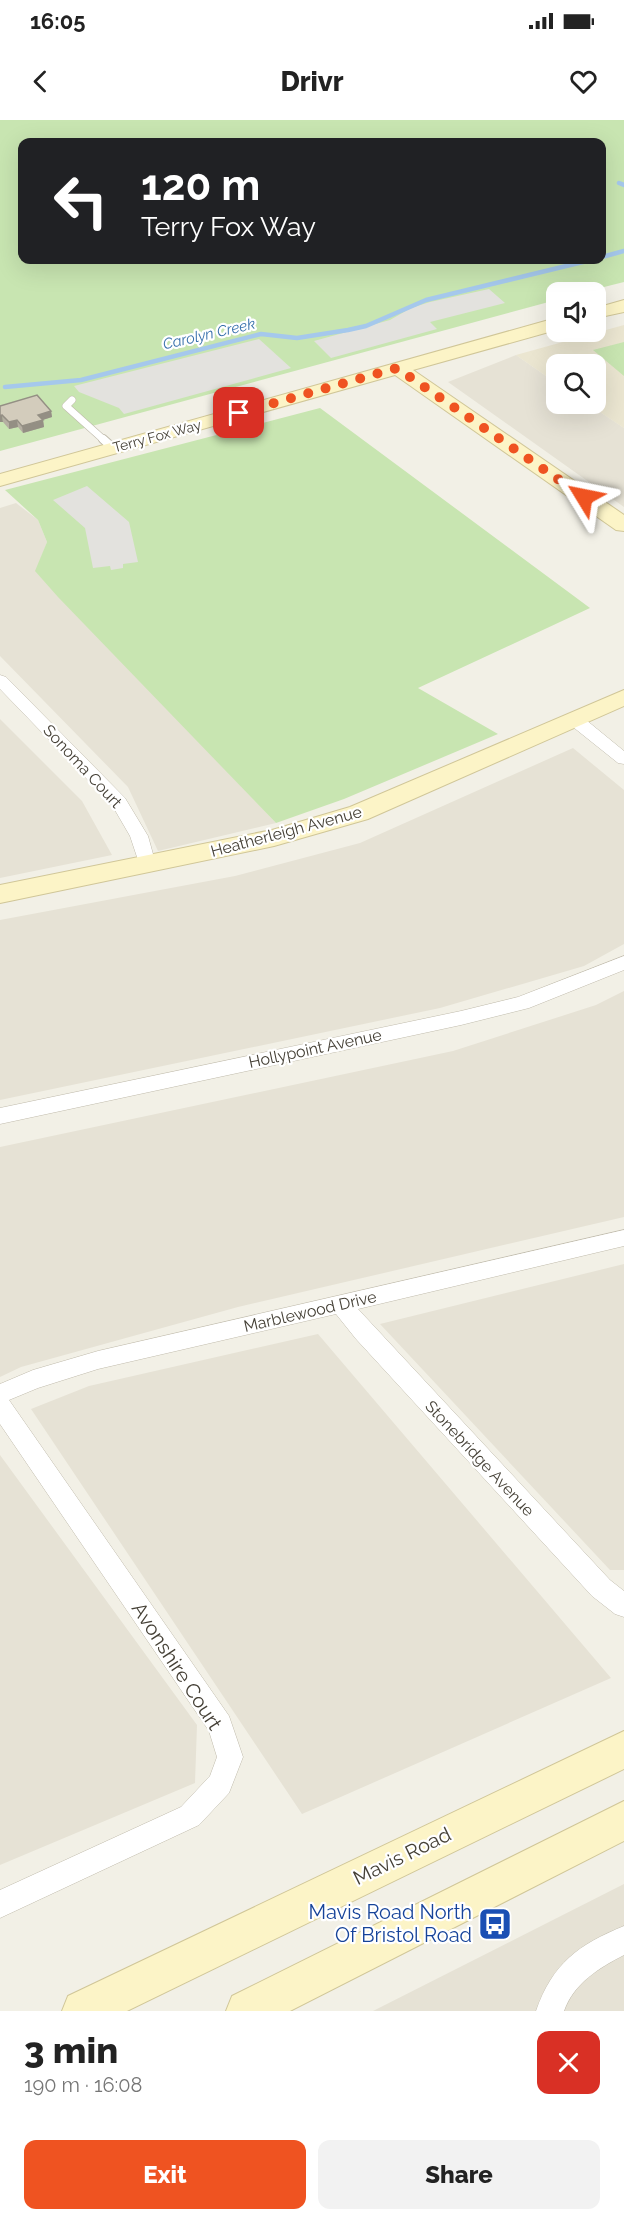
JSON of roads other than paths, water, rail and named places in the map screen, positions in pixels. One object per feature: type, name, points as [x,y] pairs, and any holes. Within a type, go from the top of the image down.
[{"type":"street","points":[[606,311],[624,306]]},
{"type":"street","name":"Terry Fox Way","points":[[0,480],[546,327]]},
{"type":"street","points":[[397,368],[624,525]]},
{"type":"street","name":"Sonoma Court","points":[[0,680],[119,802],[138,836],[147,865]]},
{"type":"street","name":"Heatherleigh Avenue","points":[[0,894],[274,838],[359,813],[624,697]]},
{"type":"street","points":[[574,719],[624,759]]},
{"type":"street","name":"Hollypoint Avenue","points":[[0,1116],[461,1018],[522,1002],[624,963]]},
{"type":"street","name":"Marblewood Drive","points":[[0,1394],[33,1380],[98,1360],[624,1238]]},
{"type":"street","name":"Stonebridge Avenue","points":[[341,1304],[364,1333],[593,1579],[624,1606]]},
{"type":"street","name":"Avonshire Court","points":[[0,1405],[220,1725],[230,1757],[220,1784],[190,1816],[0,1904]]},
{"type":"street","name":"Mavis Road","points":[[83,2011],[624,1749]]},
{"type":"street","points":[[247,2011],[624,1820]]},
{"type":"street","points":[[550,2011],[563,1983],[583,1961],[624,1940]]},
{"type":"lane","points":[[72,400],[66,406],[113,448]]},
{"type":"waterway","points":[[619,183],[624,185]]},
{"type":"waterway","name":"Carolyn Creek","points":[[606,256],[624,251]]},
{"type":"waterway","name":"Carolyn Creek","points":[[5,387],[81,380],[261,334],[297,338],[348,330],[366,326],[426,300],[574,264]]},
{"type":"place","name":"Mavis Road North Of Bristol Road","points":[[495,1924]]}]
